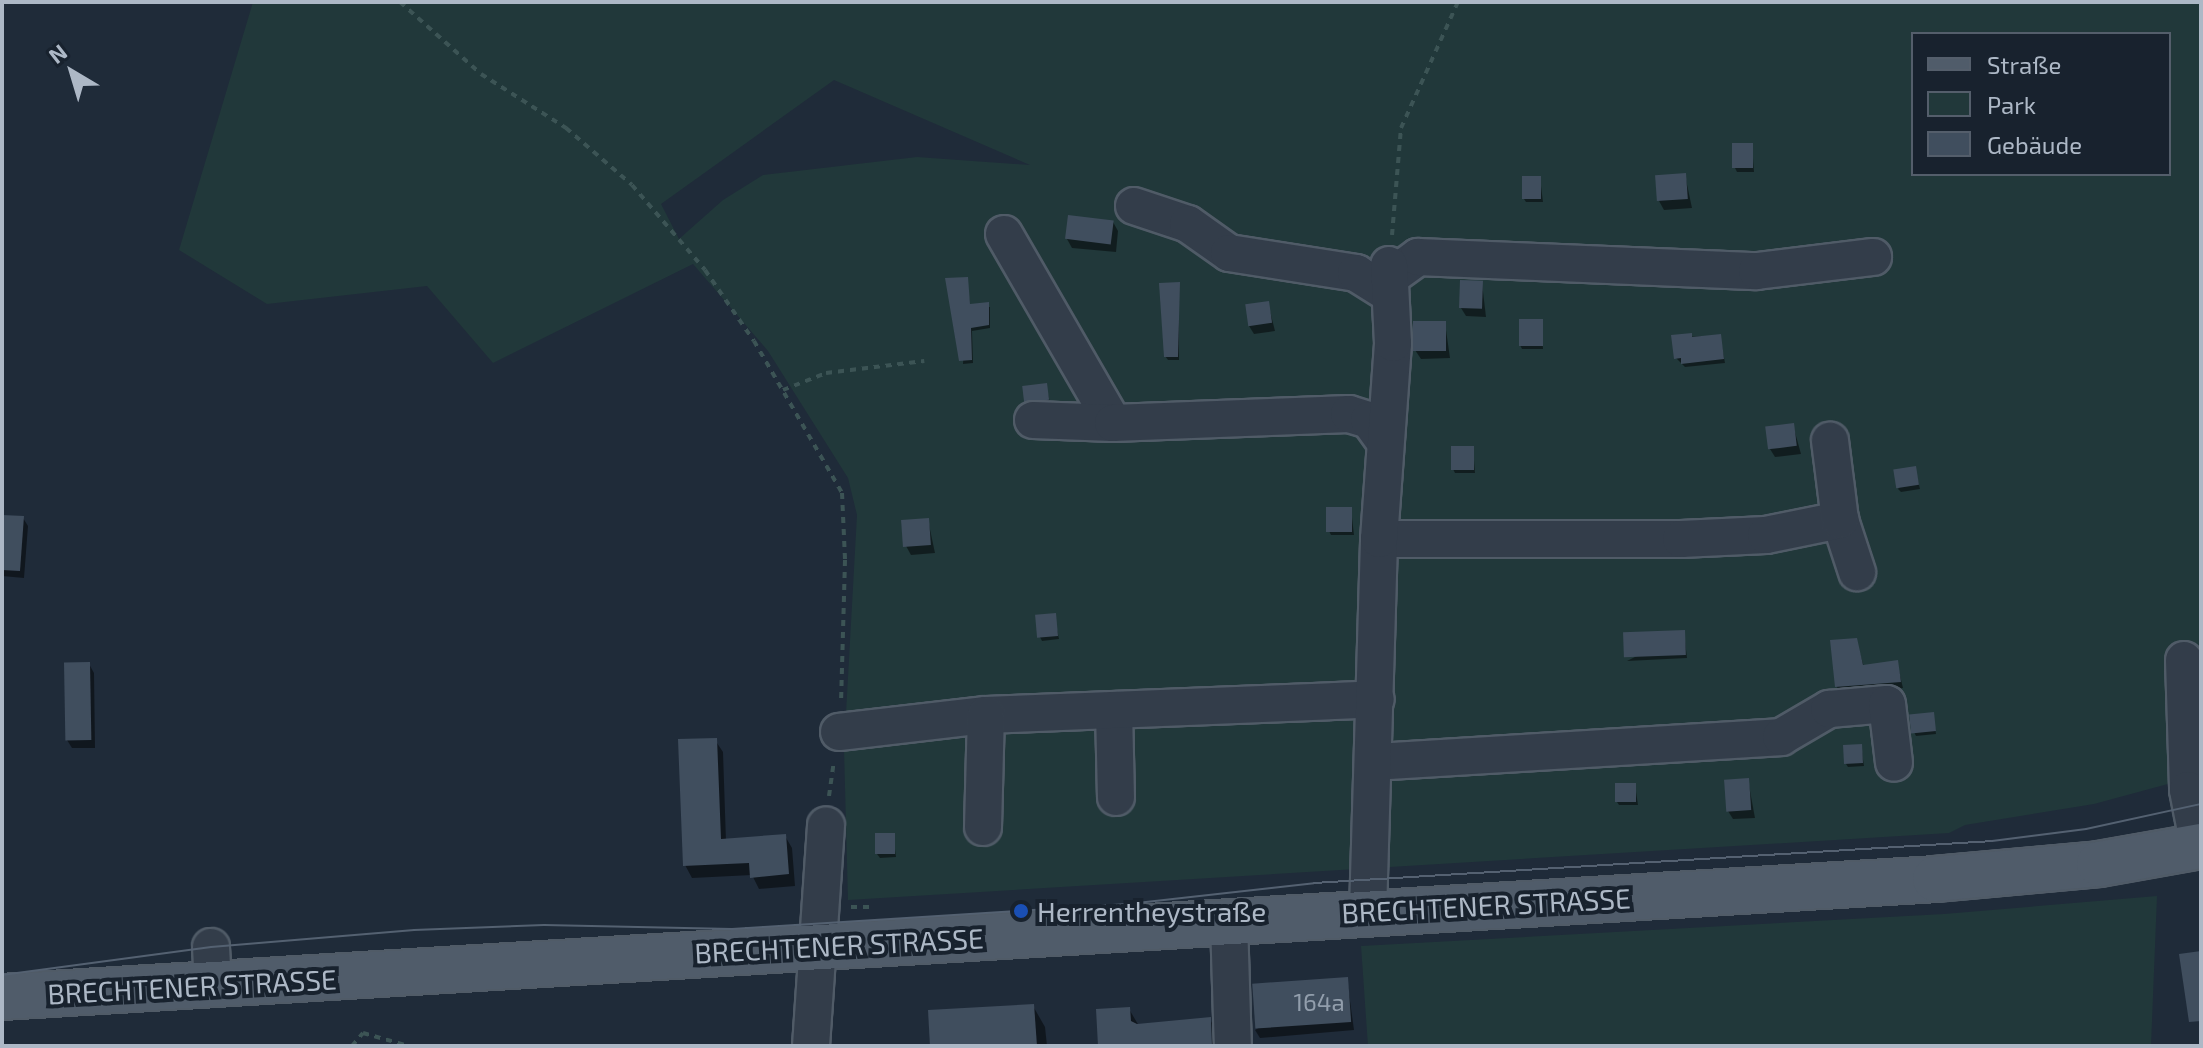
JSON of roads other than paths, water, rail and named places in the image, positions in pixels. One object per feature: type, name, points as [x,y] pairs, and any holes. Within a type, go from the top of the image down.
[{"type":"main road","name":"BRECHTENER STRASSE","points":[[2,997],[212,966],[819,926],[1229,922],[1935,879],[2099,864],[2200,846]]},
{"type":"street","points":[[1134,206],[1188,224],[1229,253],[1389,279],[1418,257],[1757,271],[1873,257]]},
{"type":"street","points":[[1004,234],[1113,423]]},
{"type":"street","points":[[1368,912],[1379,539],[1393,343],[1389,279]]},
{"type":"street","points":[[1033,420],[1113,423],[1349,414],[1369,420],[1385,442]]},
{"type":"street","points":[[1830,441],[1840,520],[1857,572]]},
{"type":"street","points":[[1379,539],[1681,539],[1766,535],[1840,520]]},
{"type":"street","points":[[2184,660],[2200,846]]},
{"type":"street","points":[[839,732],[986,715],[1376,699]]},
{"type":"street","points":[[1374,762],[1781,737],[1829,709],[1887,704],[1894,763]]},
{"type":"street","points":[[1114,710],[1116,797]]},
{"type":"street","points":[[983,827],[986,715]]},
{"type":"street","points":[[811,1046],[826,826]]},
{"type":"street","points":[[1229,922],[1233,1046]]},
{"type":"tram line","points":[[2,975],[211,947],[414,930],[544,925],[732,929],[1128,904],[1314,883],[1992,841],[2086,829],[2201,804]]},
{"type":"place","name":"Herrentheystraße","points":[[1021,911]]}]
